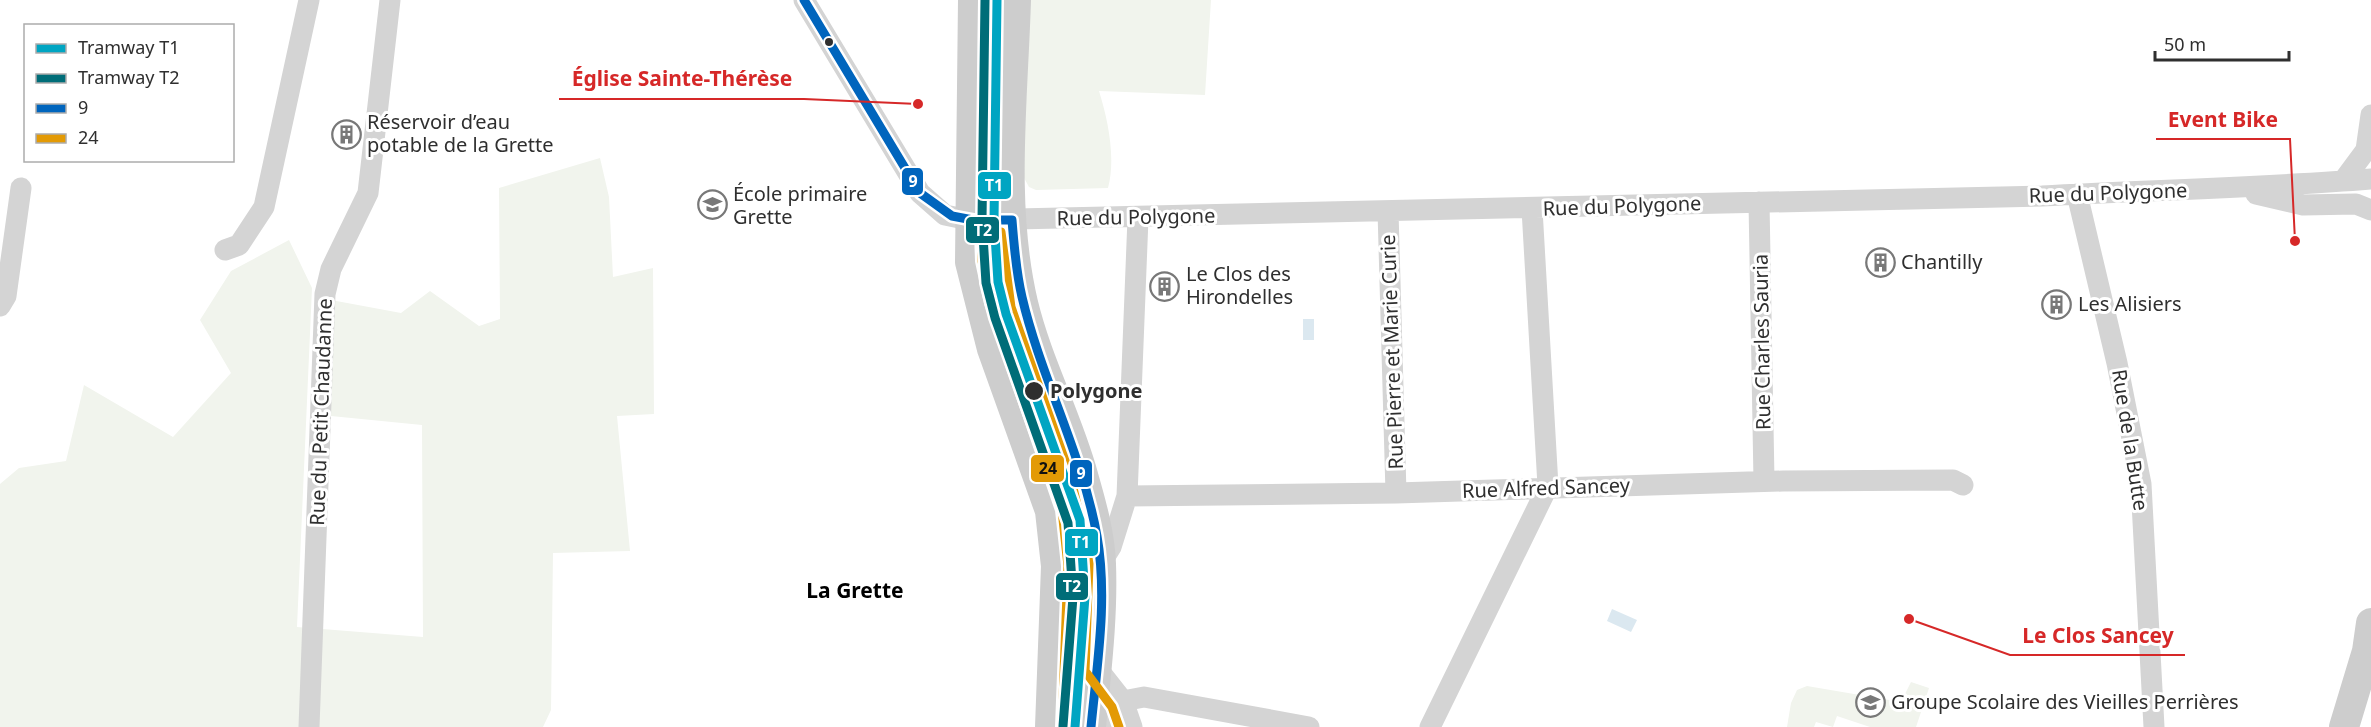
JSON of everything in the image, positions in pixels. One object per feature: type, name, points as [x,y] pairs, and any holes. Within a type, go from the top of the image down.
[{"type":"main road","points":[[973,0],[970,262],[979,306],[1050,511],[1054,540],[1051,713]]},
{"type":"main road","points":[[1016,0],[1010,178],[1012,220],[1023,304],[1082,472],[1101,563],[1096,720]]},
{"type":"main road","points":[[2344,727],[2367,651],[2371,622]]},
{"type":"street","points":[[225,250],[239,245],[264,207],[309,0]]},
{"type":"street","name":"Rue du Petit Chaudanne","points":[[309,727],[325,294],[331,269],[368,193],[390,0]]},
{"type":"street","name":"Rue du Polygone","points":[[804,0],[920,193],[945,215],[969,220],[1532,209],[2076,194],[2107,191],[2232,189],[2371,179]]},
{"type":"street","points":[[2343,181],[2366,150],[2371,115]]},
{"type":"street","points":[[0,306],[6,296],[21,188]]},
{"type":"street","name":"Rue du Polygone","points":[[2232,189],[2303,205],[2356,204],[2371,210]]},
{"type":"street","name":"Rue de la Butte","points":[[2076,194],[2117,363],[2141,484],[2154,727]]},
{"type":"street","name":"Rue Charles Sauria","points":[[1759,202],[1764,481]]},
{"type":"street","points":[[1430,727],[1548,486],[1532,209]]},
{"type":"street","name":"Rue Pierre et Marie Curie","points":[[1388,211],[1396,494]]},
{"type":"street","points":[[1101,563],[1111,547],[1127,496],[1138,218]]},
{"type":"street","name":"Rue Alfred Sancey","points":[[1127,496],[1396,494],[1548,486],[1764,481],[1953,480],[1963,484]]},
{"type":"street","points":[[1054,540],[1061,563],[1066,639],[1096,720]]},
{"type":"street","points":[[1097,668],[1123,701],[1132,727]]},
{"type":"street","points":[[1123,701],[1144,697],[1309,727]]},
{"type":"street","points":[[1113,727],[1123,701]]},
{"type":"shaded area","points":[[1030,0],[1211,0],[1205,95],[1099,91],[1110,139],[1111,164],[1108,188],[1036,190],[1029,187],[1023,176]]},
{"type":"shaded area","points":[[600,158],[609,197],[613,277],[653,268],[654,414],[617,416],[630,551],[553,553],[551,710],[543,727],[0,727],[0,484],[19,468],[66,461],[84,385],[173,437],[231,373],[200,320],[231,271],[289,240],[312,288],[297,627],[423,637],[422,425],[331,416],[331,300],[401,313],[430,291],[479,326],[500,319],[499,188]]},
{"type":"shaded area","points":[[1303,319],[1314,319],[1314,340],[1303,340]]},
{"type":"shaded area","points":[[1612,609],[1637,620],[1631,632],[1607,621]]},
{"type":"shaded area","points":[[1911,682],[1929,688],[1916,727],[1870,727],[1837,716],[1833,727],[1816,722],[1814,727],[1787,727],[1791,703],[1797,690],[1807,686],[1901,702]]},
{"type":"tram line","name":"T2","points":[[985,0],[982,220],[986,283],[995,318],[1068,523],[1073,597],[1063,726]]},
{"type":"tram line","name":"T1","points":[[997,0],[994,220],[998,282],[1006,314],[1080,520],[1085,597],[1075,727]]},
{"type":"tram line","points":[[986,98],[997,3]]},
{"type":"transit line","name":"9","points":[[804,0],[920,193],[952,216],[973,220],[1012,220],[1018,278],[1030,327],[1082,475],[1097,536],[1102,608],[1091,727]]},
{"type":"transit line","name":"24","points":[[1062,727],[1068,566],[1062,510],[991,303],[982,261],[981,232],[1001,232],[1011,307],[1070,475],[1089,564],[1085,671],[1112,707],[1119,727]]},
{"type":"place","name":"Église Sainte-Thérèse","points":[[918,104]]},
{"type":"place","name":"Réservoir d’eau potable de la Grette","points":[[346,134]]},
{"type":"place","name":"École primaire Grette","points":[[712,205]]},
{"type":"place","name":"Event Bike","points":[[2295,241]]},
{"type":"place","name":"Chantilly","points":[[1880,262]]},
{"type":"place","name":"Le Clos des Hirondelles","points":[[1165,286]]},
{"type":"place","name":"Les Alisiers","points":[[2057,304]]},
{"type":"place","name":"Polygone","points":[[1034,391]]},
{"type":"place","name":"Le Clos Sancey","points":[[1909,619]]},
{"type":"place","name":"Groupe Scolaire des Vieilles Perrières","points":[[1870,702]]},
{"type":"district","name":"La Grette","points":[[855,591]]}]
